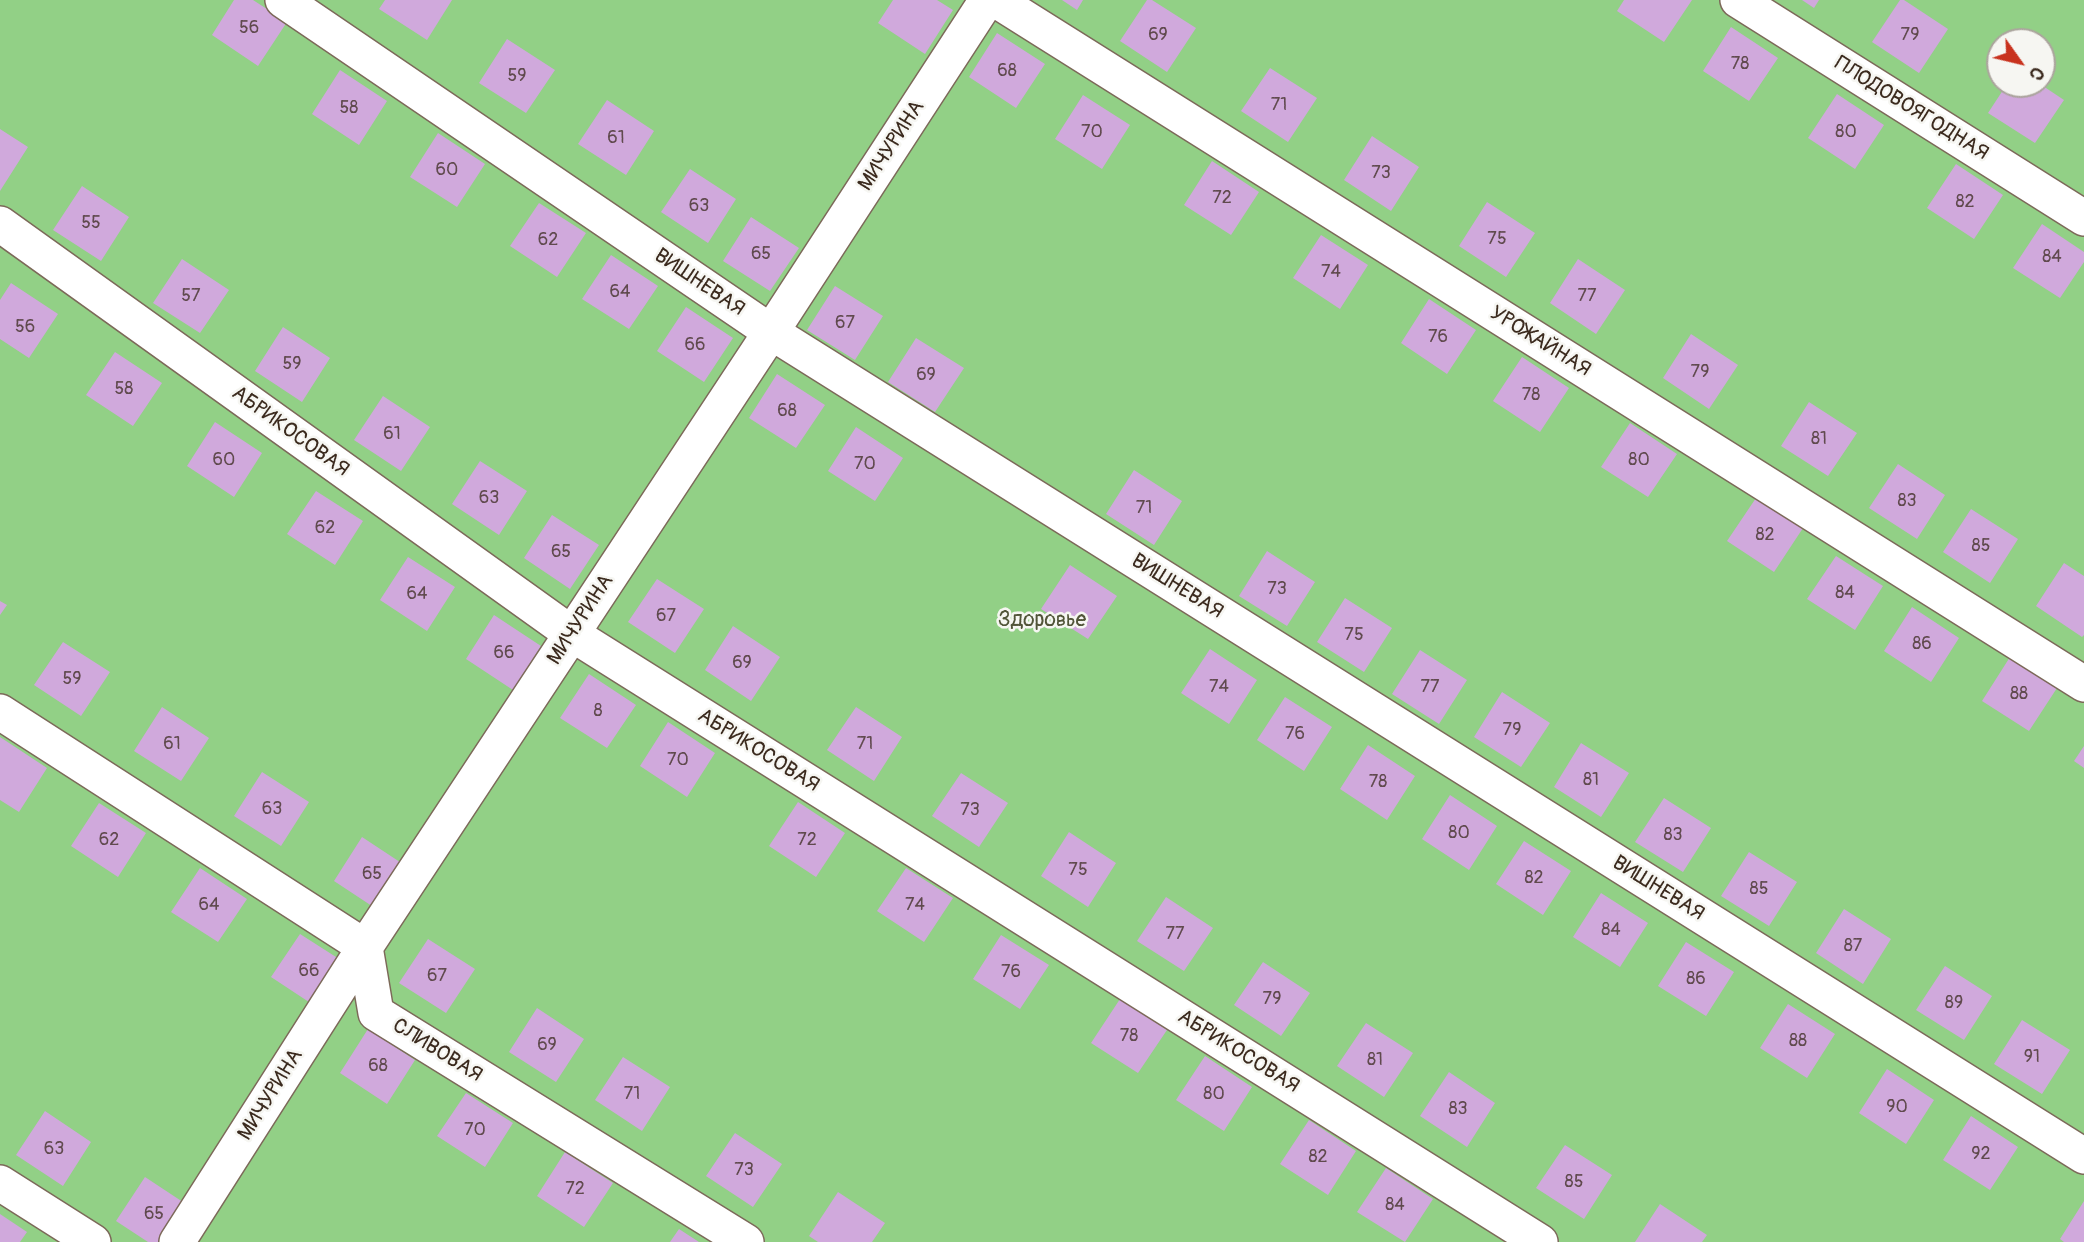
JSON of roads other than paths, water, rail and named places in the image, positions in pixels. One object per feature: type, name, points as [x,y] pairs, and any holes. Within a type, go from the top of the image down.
[{"type":"street","name":"ВИШНЕВАЯ","points":[[283,0],[771,332],[2084,1156]]},
{"type":"street","name":"МИЧУРИНА","points":[[177,1242],[365,947],[987,0]]},
{"type":"street","name":"УРОЖАЙНАЯ","points":[[996,0],[2084,684]]},
{"type":"street","name":"ПЛОДОВОЯГОДНАЯ","points":[[1738,0],[2084,218]]},
{"type":"street","name":"АБРИКОСОВАЯ","points":[[0,224],[572,634],[1540,1242]]},
{"type":"street","points":[[0,712],[365,947]]},
{"type":"street","name":"СЛИВОВАЯ","points":[[365,947],[376,1013],[746,1242]]},
{"type":"street","points":[[0,1183],[93,1242]]},
{"type":"park label","name":"Здоровье","points":[[1042,621]]}]
